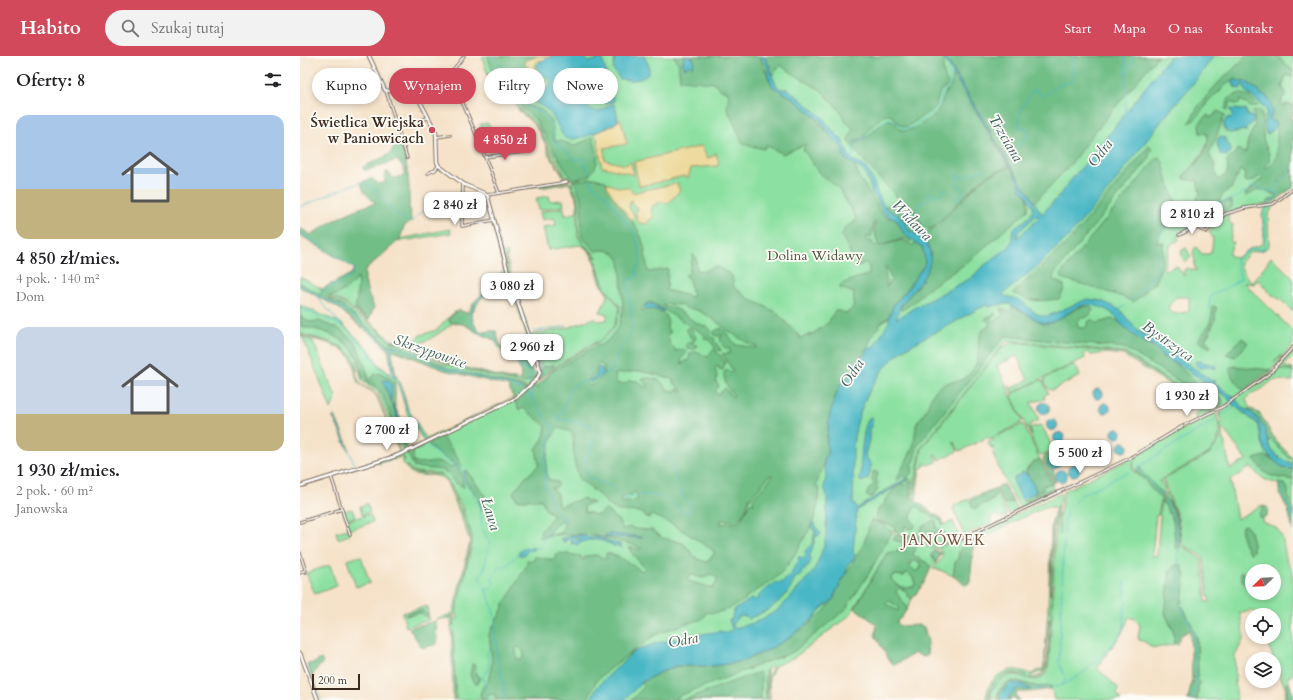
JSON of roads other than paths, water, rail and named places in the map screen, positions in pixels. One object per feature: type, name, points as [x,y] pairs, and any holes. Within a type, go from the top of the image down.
[{"type":"street","points":[[370,56],[382,86],[386,91],[398,125],[407,158]]},
{"type":"street","points":[[454,68],[464,56]]},
{"type":"street","points":[[422,104],[436,132],[437,162],[439,166],[447,170],[463,184],[487,195],[567,182]]},
{"type":"street","points":[[463,104],[499,193]]},
{"type":"street","points":[[398,125],[428,118]]},
{"type":"street","points":[[478,138],[507,133]]},
{"type":"street","points":[[437,137],[450,135]]},
{"type":"street","points":[[485,157],[523,152]]},
{"type":"street","points":[[428,173],[435,170],[439,166]]},
{"type":"street","points":[[463,184],[462,226],[494,220]]},
{"type":"street","points":[[1179,235],[1195,227],[1206,232],[1225,214],[1245,208],[1273,204],[1293,189]]},
{"type":"street","points":[[300,486],[402,454],[512,401],[536,380],[540,373],[539,366],[506,268],[487,195]]},
{"type":"street","points":[[954,542],[1128,459],[1183,426],[1224,406],[1268,374],[1293,347]]},
{"type":"street","points":[[331,476],[350,535]]},
{"type":"street","points":[[300,522],[342,509]]},
{"type":"street","points":[[300,553],[306,571],[300,573]]},
{"type":"street","points":[[300,653],[318,700]]},
{"type":"water","points":[[552,56],[583,56],[588,62],[602,58],[605,68],[553,68],[553,104],[587,104],[591,109],[598,112],[614,104],[618,121],[600,131],[584,137],[570,139],[565,138],[549,112],[538,104],[545,104],[545,89],[551,85],[551,81],[545,76],[545,68],[538,68],[537,65]]},
{"type":"water","points":[[617,56],[644,56],[649,66],[649,73],[644,78],[640,79],[620,79],[618,76],[618,68],[613,68],[615,58]]},
{"type":"water","points":[[684,56],[691,56],[695,62],[692,67],[689,65],[685,68],[683,64]]},
{"type":"water","name":"Odra","points":[[760,56],[764,56],[777,86],[781,89],[788,89],[822,117],[842,140],[850,158],[868,170],[878,195],[886,208],[897,214],[904,221],[908,230],[919,236],[930,250],[929,265],[923,279],[900,307],[897,319],[912,309],[971,278],[982,267],[1009,247],[1014,229],[1028,218],[1033,209],[1027,195],[1021,190],[1015,174],[942,56],[945,56],[1023,186],[1030,194],[1042,214],[1091,157],[1170,56],[1213,56],[1202,73],[1164,118],[1111,187],[1069,236],[1041,263],[1002,295],[1021,301],[1035,313],[1043,316],[1048,316],[1087,299],[1102,301],[1120,310],[1138,331],[1161,344],[1168,353],[1180,358],[1212,381],[1215,380],[1213,383],[1234,397],[1242,407],[1252,413],[1264,427],[1269,445],[1273,452],[1280,458],[1293,464],[1293,469],[1283,468],[1267,454],[1264,448],[1265,446],[1263,446],[1258,424],[1232,404],[1227,397],[1190,371],[1165,358],[1155,347],[1129,332],[1112,313],[1099,307],[1084,305],[1072,310],[1055,321],[1043,323],[1009,304],[988,307],[986,305],[902,351],[882,371],[871,388],[862,407],[854,436],[853,502],[857,508],[907,478],[907,480],[857,510],[853,552],[855,554],[853,560],[849,563],[833,600],[821,609],[812,620],[786,640],[764,652],[739,662],[714,666],[676,666],[642,682],[624,700],[590,700],[598,686],[633,652],[653,644],[678,638],[721,631],[731,631],[732,629],[729,620],[731,620],[734,610],[751,599],[754,600],[759,598],[759,595],[776,582],[783,582],[787,577],[789,578],[795,565],[799,562],[798,557],[799,556],[802,558],[806,554],[805,551],[812,544],[815,532],[811,527],[812,523],[815,523],[821,534],[815,537],[809,557],[811,559],[810,563],[806,569],[801,572],[801,575],[794,579],[788,592],[766,611],[748,619],[745,616],[738,617],[733,623],[733,626],[735,628],[754,623],[775,612],[812,573],[825,543],[827,497],[824,487],[826,477],[824,461],[827,455],[827,437],[830,413],[839,386],[845,383],[865,355],[867,349],[873,347],[878,340],[889,322],[889,317],[894,304],[906,291],[925,264],[922,247],[905,235],[896,219],[893,219],[882,212],[864,171],[845,159],[841,146],[829,134],[820,121],[791,97],[773,87],[768,77],[767,67]],"holes":[[[1037,215],[1039,218],[1017,238],[1018,232]]]},
{"type":"water","points":[[1234,79],[1241,82],[1248,82],[1251,86],[1259,90],[1261,95],[1266,95],[1273,110],[1270,118],[1271,121],[1276,123],[1272,132],[1271,130],[1269,134],[1266,134],[1264,124],[1267,112],[1265,107],[1246,93],[1244,85],[1242,85],[1241,89],[1236,88],[1236,86],[1234,87],[1234,83],[1231,82],[1235,80]]},
{"type":"water","points":[[1246,109],[1247,115],[1253,117],[1253,122],[1246,128],[1246,132],[1243,130],[1230,134],[1224,128],[1224,123],[1227,118],[1230,118],[1233,115],[1230,110]]},
{"type":"water","points":[[1219,137],[1225,138],[1231,149],[1230,153],[1225,156],[1220,154],[1217,143]]},
{"type":"water","points":[[648,304],[652,304],[664,310],[663,312],[659,310],[644,309],[643,307]]},
{"type":"water","points":[[1198,361],[1215,365],[1216,369],[1210,367],[1199,368],[1195,364],[1195,362]]},
{"type":"water","points":[[599,367],[602,368],[603,373],[591,383],[590,380],[596,375]]},
{"type":"water","points":[[383,381],[389,381],[392,384],[391,401],[405,428],[404,434]]},
{"type":"water","points":[[1096,389],[1100,389],[1102,390],[1102,398],[1096,399],[1093,396],[1093,392]]},
{"type":"water","points":[[1044,402],[1048,404],[1050,408],[1048,412],[1044,414],[1040,412],[1038,408],[1040,404]]},
{"type":"water","points":[[1103,403],[1107,403],[1109,404],[1109,412],[1103,413],[1100,410],[1100,406]]},
{"type":"water","points":[[870,417],[872,418],[872,426],[869,428],[869,440],[865,455],[872,466],[870,466],[868,479],[861,482],[859,479],[861,472],[863,437]]},
{"type":"water","points":[[1052,419],[1056,421],[1058,425],[1056,429],[1052,431],[1048,429],[1046,425],[1048,421]]},
{"type":"water","points":[[1115,428],[1119,428],[1121,429],[1121,437],[1115,438],[1112,435],[1112,431]]},
{"type":"water","points":[[1059,432],[1063,434],[1065,438],[1063,442],[1059,444],[1055,442],[1053,438],[1055,434]]},
{"type":"water","points":[[1121,442],[1125,442],[1127,443],[1127,451],[1121,452],[1118,449],[1118,445]]},
{"type":"water","points":[[1067,451],[1071,453],[1073,457],[1071,461],[1067,463],[1063,461],[1061,457],[1063,453]]},
{"type":"water","points":[[1054,457],[1058,459],[1060,463],[1058,467],[1054,469],[1050,467],[1048,463],[1050,459]]},
{"type":"water","points":[[1074,464],[1078,466],[1080,470],[1078,474],[1074,476],[1070,474],[1068,470],[1070,466]]},
{"type":"water","points":[[1061,470],[1065,472],[1067,476],[1065,480],[1061,482],[1057,480],[1055,476],[1057,472]]},
{"type":"water","points":[[1023,472],[1031,480],[1036,492],[1022,500],[1013,480]]},
{"type":"water","points":[[610,534],[642,538],[605,537],[605,535]]},
{"type":"water","points":[[574,535],[587,536],[589,538],[600,538],[620,544],[622,547],[621,548],[616,545],[615,547],[606,542],[596,540],[582,542],[577,545],[573,543],[571,545],[572,541],[580,541],[581,539],[577,538],[566,540],[564,543],[564,540],[560,539]]},
{"type":"water","points":[[531,547],[534,548],[534,550],[529,550],[524,555],[518,555],[522,550]]},
{"type":"water","points":[[1011,683],[1021,684],[1031,689],[1027,690],[1018,688],[1009,696],[1009,700],[1001,700],[1000,694]]},
{"type":"waterway","name":"Skrzypowice","points":[[493,56],[521,93],[525,104],[528,107],[540,112],[549,120],[553,128],[553,137],[555,142],[576,160],[582,158],[589,174]]},
{"type":"waterway","name":"Trzciana","points":[[1007,159],[1029,134],[1027,129],[1021,128],[1019,117],[1022,108],[1032,91],[1036,90],[1044,97],[1055,87],[1072,81],[1072,56]]},
{"type":"waterway","points":[[1125,56],[1126,88]]},
{"type":"waterway","points":[[1127,73],[1135,56]]},
{"type":"waterway","points":[[854,146],[855,142],[863,139],[888,119],[895,121],[905,129],[913,127],[932,113],[941,101],[942,93],[950,85],[950,76],[947,71]]},
{"type":"waterway","points":[[1126,92],[1126,97]]},
{"type":"waterway","points":[[1125,116],[1126,100]]},
{"type":"waterway","points":[[851,159],[854,154],[854,148]]},
{"type":"waterway","points":[[1275,187],[1293,167]]},
{"type":"waterway","name":"Widawa","points":[[916,212],[921,203],[927,201],[929,198],[928,192],[934,195],[940,195],[945,188],[959,199],[962,196],[962,189],[958,186],[956,175],[958,174],[962,179],[969,174],[984,170]]},
{"type":"waterway","name":"Skrzypowice","points":[[590,180],[593,186],[605,195],[636,235],[640,257],[639,265],[635,271],[638,275],[636,278],[629,279],[629,291]]},
{"type":"waterway","points":[[300,207],[349,186],[360,183]]},
{"type":"waterway","points":[[361,183],[370,185],[379,194]]},
{"type":"waterway","points":[[1182,211],[1209,206],[1235,198],[1254,186],[1279,194],[1269,203]]},
{"type":"waterway","points":[[409,221],[414,220],[419,214],[437,203],[461,192]]},
{"type":"waterway","points":[[381,196],[394,212],[406,221]]},
{"type":"waterway","points":[[1265,241],[1265,214],[1268,206]]},
{"type":"waterway","points":[[1158,241],[1160,233],[1173,222],[1180,211]]},
{"type":"waterway","name":"Widawa","points":[[908,231],[907,218],[912,217],[915,214]]},
{"type":"waterway","points":[[492,221],[505,269],[477,301],[469,315],[473,326],[479,333],[496,334],[497,345],[499,348],[517,364],[521,364],[523,369],[530,369],[532,374],[528,380],[530,383]]},
{"type":"waterway","points":[[300,232],[355,270],[350,277],[321,292]]},
{"type":"waterway","points":[[1210,309],[1209,304],[1213,294],[1241,279],[1236,262],[1237,259],[1251,249],[1264,249],[1265,243]]},
{"type":"waterway","points":[[1131,300],[1144,288],[1157,272],[1158,245]]},
{"type":"waterway","name":"Skrzypowice","points":[[300,285],[348,312],[386,346],[398,346],[444,368],[523,390]]},
{"type":"waterway","name":"Skrzypowice","points":[[628,337],[633,326],[629,292]]},
{"type":"waterway","points":[[319,295],[319,300],[342,325]]},
{"type":"waterway","points":[[1120,309],[1124,306]]},
{"type":"waterway","name":"Ława","points":[[300,308],[343,326],[368,351],[377,365],[399,382],[407,409],[425,441]]},
{"type":"waterway","points":[[523,315],[529,332]]},
{"type":"waterway","points":[[533,332],[567,326]]},
{"type":"waterway","points":[[530,335],[541,366],[542,376]]},
{"type":"waterway","name":"Skrzypowice","points":[[623,344],[627,339]]},
{"type":"waterway","points":[[390,347],[394,378]]},
{"type":"waterway","name":"Skrzypowice","points":[[599,377],[611,371],[621,347]]},
{"type":"waterway","name":"Skrzypowice","points":[[556,420],[562,413],[571,388],[581,382],[591,381]]},
{"type":"waterway","name":"Skrzypowice","points":[[532,386],[532,399]]},
{"type":"waterway","name":"Skrzypowice","points":[[527,392],[552,427]]},
{"type":"waterway","points":[[1224,414],[1235,407]]},
{"type":"waterway","points":[[334,416],[355,465]]},
{"type":"waterway","points":[[558,419],[588,424],[593,431]]},
{"type":"waterway","points":[[1162,496],[1138,467],[1215,420]]},
{"type":"waterway","points":[[533,549],[540,548],[544,538],[550,530],[566,519],[559,514],[553,506],[545,485],[544,462],[555,424]]},
{"type":"waterway","points":[[594,435],[591,450],[586,456],[587,476],[612,487],[624,499],[638,495],[656,496],[669,501],[688,513],[690,510],[672,470],[671,462],[667,456]]},
{"type":"waterway","name":"Ława","points":[[427,444],[433,451],[463,470],[464,481],[479,503],[482,527],[490,544],[483,572],[479,576],[490,601],[495,623],[494,639],[487,654],[489,660],[487,672],[482,677],[487,689],[487,700]]},
{"type":"waterway","points":[[1071,505],[1081,495],[1128,472]]},
{"type":"waterway","points":[[1281,485],[1293,518]]},
{"type":"waterway","points":[[1165,500],[1175,519],[1178,534],[1178,601],[1195,633],[1194,647],[1196,677],[1195,688],[1191,700]]},
{"type":"waterway","points":[[1064,535],[1065,518],[1068,509]]},
{"type":"waterway","points":[[1064,541],[1059,662],[1064,675]]},
{"type":"waterway","points":[[485,591],[494,585],[492,577],[499,566],[505,567],[519,554]]},
{"type":"waterway","points":[[1062,685],[1070,682],[1097,661],[1113,644],[1119,635],[1124,625],[1124,610],[1126,604],[1124,581]]},
{"type":"waterway","points":[[495,638],[497,639],[497,656],[504,686],[505,700]]},
{"type":"waterway","points":[[307,665],[321,700]]},
{"type":"waterway","points":[[1053,687],[1062,685],[1065,681],[1065,677]]},
{"type":"waterway","points":[[1031,689],[1051,688]]},
{"type":"place","name":"Świetlica Wiejska w Paniowicach","points":[[432,130]]},
{"type":"district","name":"JANÓWEK","points":[[944,540]]},
{"type":"park label","name":"Dolina Widawy","points":[[815,255]]},
{"type":"water label","name":"Bystrzyca","points":[[1168,341]]}]
